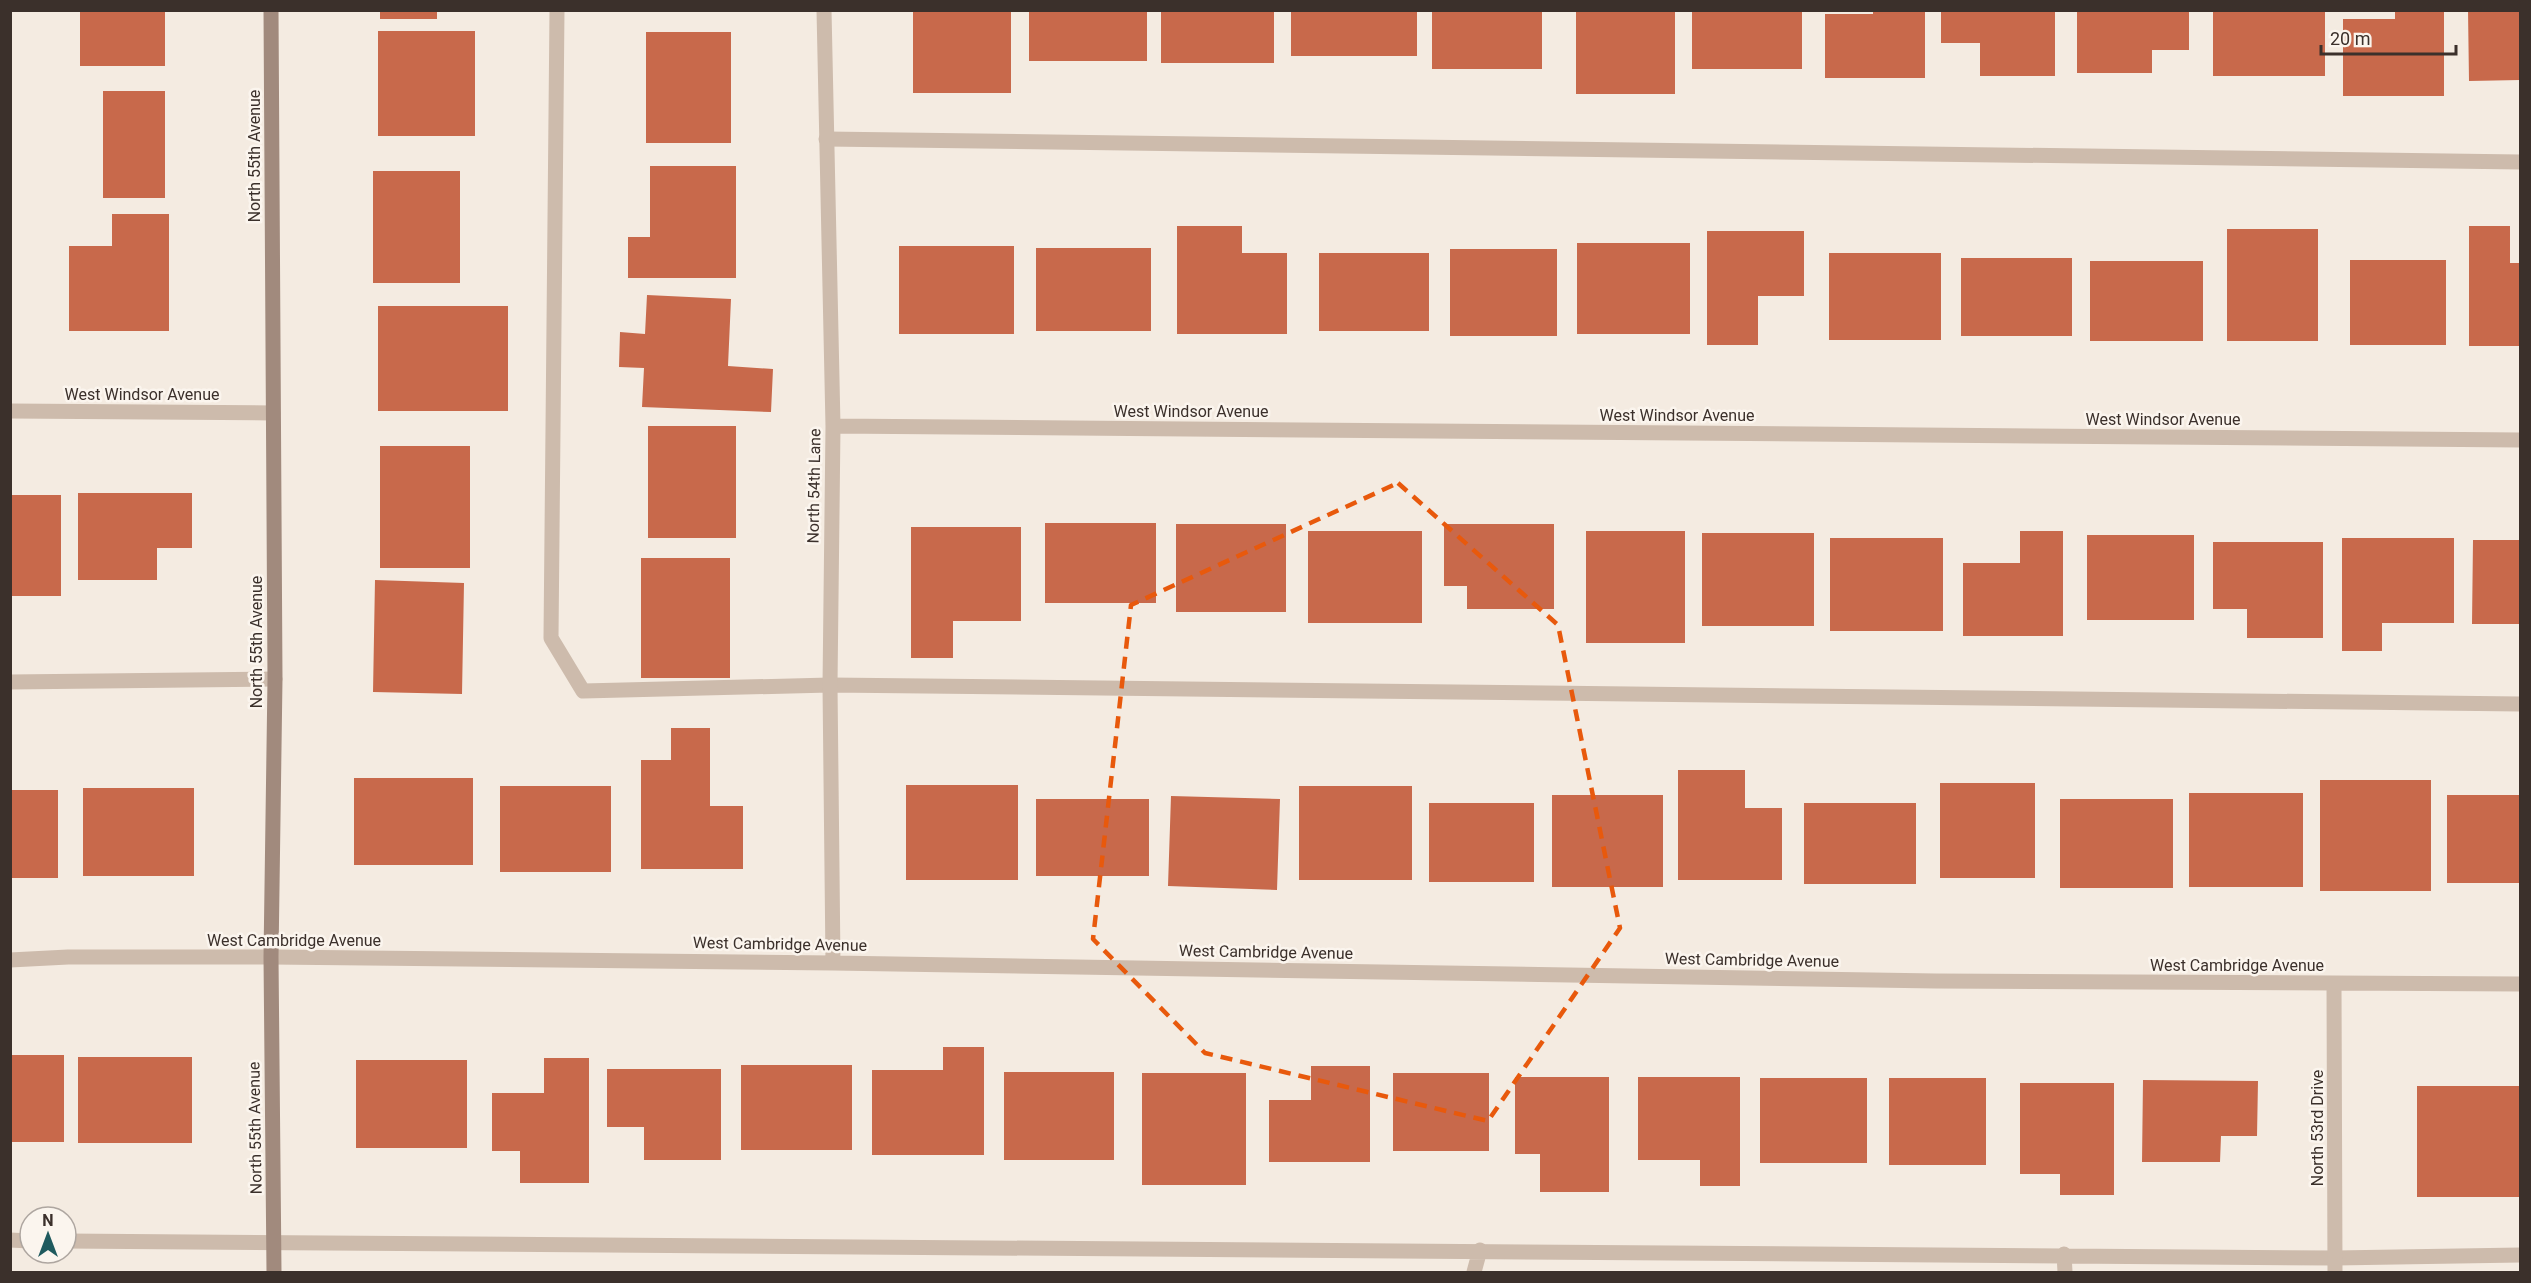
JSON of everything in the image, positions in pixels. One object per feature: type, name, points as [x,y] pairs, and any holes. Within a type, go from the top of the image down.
[{"type":"street","name":"North 55th Avenue","points":[[271,10],[275,679],[271,957],[274,1272]]},
{"type":"street","points":[[557,10],[551,638],[583,691],[830,685],[2520,704]]},
{"type":"street","name":"North 54th Lane","points":[[824,10],[833,426],[830,685],[833,963]]},
{"type":"street","points":[[826,139],[2520,162]]},
{"type":"street","name":"West Windsor Avenue","points":[[10,411],[273,412]]},
{"type":"street","name":"West Windsor Avenue","points":[[833,426],[2520,440]]},
{"type":"street","points":[[10,682],[275,679]]},
{"type":"street","name":"West Cambridge Avenue","points":[[10,960],[68,957],[271,957],[833,963],[1924,981],[2520,984]]},
{"type":"street","name":"North 53rd Drive","points":[[2334,984],[2335,1265]]},
{"type":"street","points":[[78,1241],[2064,1254],[2335,1265],[2520,1255]]},
{"type":"street","points":[[1474,1272],[1480,1250]]},
{"type":"street","points":[[2064,1254],[2065,1272]]},
{"type":"highlighted area","points":[[1398,483],[1558,625],[1620,928],[1488,1121],[1205,1053],[1093,939],[1131,605]]},
{"type":"building","points":[[80,10],[165,10],[165,66],[80,66]]},
{"type":"building","points":[[380,10],[437,10],[437,19],[380,19]]},
{"type":"building","points":[[913,10],[1011,10],[1011,93],[913,93]]},
{"type":"building","points":[[1029,10],[1147,10],[1147,61],[1029,61]]},
{"type":"building","points":[[1161,10],[1274,10],[1274,63],[1161,63]]},
{"type":"building","points":[[1291,10],[1417,10],[1417,56],[1291,56]]},
{"type":"building","points":[[1432,10],[1542,10],[1542,69],[1432,69]]},
{"type":"building","points":[[1576,10],[1675,10],[1675,94],[1576,94]]},
{"type":"building","points":[[1692,10],[1802,10],[1802,69],[1692,69]]},
{"type":"building","points":[[1873,10],[1925,10],[1925,78],[1825,78],[1825,14],[1873,14]]},
{"type":"building","points":[[1941,10],[2055,10],[2055,76],[1980,76],[1980,43],[1941,43]]},
{"type":"building","points":[[2077,10],[2189,10],[2189,50],[2152,50],[2152,73],[2077,73]]},
{"type":"building","points":[[2213,10],[2325,10],[2325,76],[2213,76]]},
{"type":"building","points":[[2395,10],[2444,10],[2444,96],[2343,96],[2343,19],[2395,19]]},
{"type":"building","points":[[2468,10],[2520,10],[2520,80],[2469,81]]},
{"type":"building","points":[[378,31],[475,31],[475,136],[378,136]]},
{"type":"building","points":[[646,32],[731,32],[731,143],[646,143]]},
{"type":"building","points":[[103,91],[165,91],[165,198],[103,198]]},
{"type":"building","points":[[650,166],[736,166],[736,278],[628,278],[628,237],[650,237]]},
{"type":"building","points":[[373,171],[460,171],[460,283],[373,283]]},
{"type":"building","points":[[112,214],[169,214],[169,331],[69,331],[69,246],[112,246]]},
{"type":"building","points":[[1177,226],[1242,226],[1242,253],[1287,253],[1287,334],[1177,334]]},
{"type":"building","points":[[2469,226],[2510,226],[2510,263],[2520,263],[2520,346],[2469,346]]},
{"type":"building","points":[[2227,229],[2318,229],[2318,341],[2227,341]]},
{"type":"building","points":[[1707,231],[1804,231],[1804,296],[1758,296],[1758,345],[1707,345]]},
{"type":"building","points":[[1577,243],[1690,243],[1690,334],[1577,334]]},
{"type":"building","points":[[899,246],[1014,246],[1014,334],[899,334]]},
{"type":"building","points":[[1036,248],[1151,248],[1151,331],[1036,331]]},
{"type":"building","points":[[1450,249],[1557,249],[1557,336],[1450,336]]},
{"type":"building","points":[[1319,253],[1429,253],[1429,331],[1319,331]]},
{"type":"building","points":[[1829,253],[1941,253],[1941,340],[1829,340]]},
{"type":"building","points":[[1961,258],[2072,258],[2072,336],[1961,336]]},
{"type":"building","points":[[2350,260],[2446,260],[2446,345],[2350,345]]},
{"type":"building","points":[[2090,261],[2203,261],[2203,341],[2090,341]]},
{"type":"building","points":[[647,295],[731,299],[728,366],[773,369],[771,412],[642,407],[644,368],[619,367],[620,332],[645,334]]},
{"type":"building","points":[[378,306],[508,306],[508,411],[378,411]]},
{"type":"building","points":[[648,426],[736,426],[736,538],[648,538]]},
{"type":"building","points":[[380,446],[470,446],[470,568],[380,568]]},
{"type":"building","points":[[78,493],[192,493],[192,548],[157,548],[157,580],[78,580]]},
{"type":"building","points":[[10,495],[61,495],[61,596],[10,596]]},
{"type":"building","points":[[1045,523],[1156,523],[1156,603],[1045,603]]},
{"type":"building","points":[[1176,524],[1286,524],[1286,612],[1176,612]]},
{"type":"building","points":[[1444,524],[1554,524],[1554,609],[1467,609],[1467,586],[1444,586]]},
{"type":"building","points":[[911,527],[1021,527],[1021,621],[953,621],[953,658],[911,658]]},
{"type":"building","points":[[1308,531],[1422,531],[1422,623],[1308,623]]},
{"type":"building","points":[[1586,531],[1685,531],[1685,643],[1586,643]]},
{"type":"building","points":[[2020,531],[2063,531],[2063,636],[1963,636],[1963,563],[2020,563]]},
{"type":"building","points":[[1702,533],[1814,533],[1814,626],[1702,626]]},
{"type":"building","points":[[2087,535],[2194,535],[2194,620],[2087,620]]},
{"type":"building","points":[[1830,538],[1943,538],[1943,631],[1830,631]]},
{"type":"building","points":[[2342,538],[2454,538],[2454,623],[2382,623],[2382,651],[2342,651]]},
{"type":"building","points":[[2473,540],[2520,540],[2520,624],[2472,624]]},
{"type":"building","points":[[2213,542],[2323,542],[2323,638],[2247,638],[2247,609],[2213,609]]},
{"type":"building","points":[[641,558],[730,558],[730,678],[641,678]]},
{"type":"building","points":[[375,580],[464,583],[462,694],[373,692]]},
{"type":"building","points":[[671,728],[710,728],[710,806],[743,806],[743,869],[641,869],[641,760],[671,760]]},
{"type":"building","points":[[1678,770],[1745,770],[1745,808],[1782,808],[1782,880],[1678,880]]},
{"type":"building","points":[[354,778],[473,778],[473,865],[354,865]]},
{"type":"building","points":[[2320,780],[2431,780],[2431,891],[2320,891]]},
{"type":"building","points":[[1940,783],[2035,783],[2035,878],[1940,878]]},
{"type":"building","points":[[906,785],[1018,785],[1018,880],[906,880]]},
{"type":"building","points":[[500,786],[611,786],[611,872],[500,872]]},
{"type":"building","points":[[1299,786],[1412,786],[1412,880],[1299,880]]},
{"type":"building","points":[[83,788],[194,788],[194,876],[83,876]]},
{"type":"building","points":[[10,790],[58,790],[58,878],[10,878]]},
{"type":"building","points":[[2189,793],[2303,793],[2303,887],[2189,887]]},
{"type":"building","points":[[1552,795],[1663,795],[1663,887],[1552,887]]},
{"type":"building","points":[[2447,795],[2520,795],[2520,883],[2447,883]]},
{"type":"building","points":[[1171,796],[1280,799],[1277,890],[1168,886]]},
{"type":"building","points":[[1036,799],[1149,799],[1149,876],[1036,876]]},
{"type":"building","points":[[2060,799],[2173,799],[2173,888],[2060,888]]},
{"type":"building","points":[[1429,803],[1534,803],[1534,882],[1429,882]]},
{"type":"building","points":[[1804,803],[1916,803],[1916,884],[1804,884]]},
{"type":"building","points":[[943,1047],[984,1047],[984,1155],[872,1155],[872,1070],[943,1070]]},
{"type":"building","points":[[10,1055],[64,1055],[64,1142],[10,1142]]},
{"type":"building","points":[[78,1057],[192,1057],[192,1143],[78,1143]]},
{"type":"building","points":[[544,1058],[589,1058],[589,1183],[520,1183],[520,1151],[492,1151],[492,1093],[544,1093]]},
{"type":"building","points":[[356,1060],[467,1060],[467,1148],[356,1148]]},
{"type":"building","points":[[741,1065],[852,1065],[852,1150],[741,1150]]},
{"type":"building","points":[[1311,1066],[1370,1066],[1370,1162],[1269,1162],[1269,1100],[1311,1100]]},
{"type":"building","points":[[607,1069],[721,1069],[721,1160],[644,1160],[644,1127],[607,1127]]},
{"type":"building","points":[[1004,1072],[1114,1072],[1114,1160],[1004,1160]]},
{"type":"building","points":[[1142,1073],[1246,1073],[1246,1185],[1142,1185]]},
{"type":"building","points":[[1393,1073],[1489,1073],[1489,1151],[1393,1151]]},
{"type":"building","points":[[1515,1077],[1609,1077],[1609,1192],[1540,1192],[1540,1154],[1515,1154]]},
{"type":"building","points":[[1638,1077],[1740,1077],[1740,1186],[1700,1186],[1700,1160],[1638,1160]]},
{"type":"building","points":[[1760,1078],[1867,1078],[1867,1163],[1760,1163]]},
{"type":"building","points":[[1889,1078],[1986,1078],[1986,1165],[1889,1165]]},
{"type":"building","points":[[2143,1080],[2258,1081],[2257,1136],[2221,1136],[2220,1162],[2142,1162]]},
{"type":"building","points":[[2020,1083],[2114,1083],[2114,1195],[2060,1195],[2060,1174],[2020,1174]]},
{"type":"building","points":[[2417,1086],[2519,1086],[2519,1197],[2417,1197]]}]
